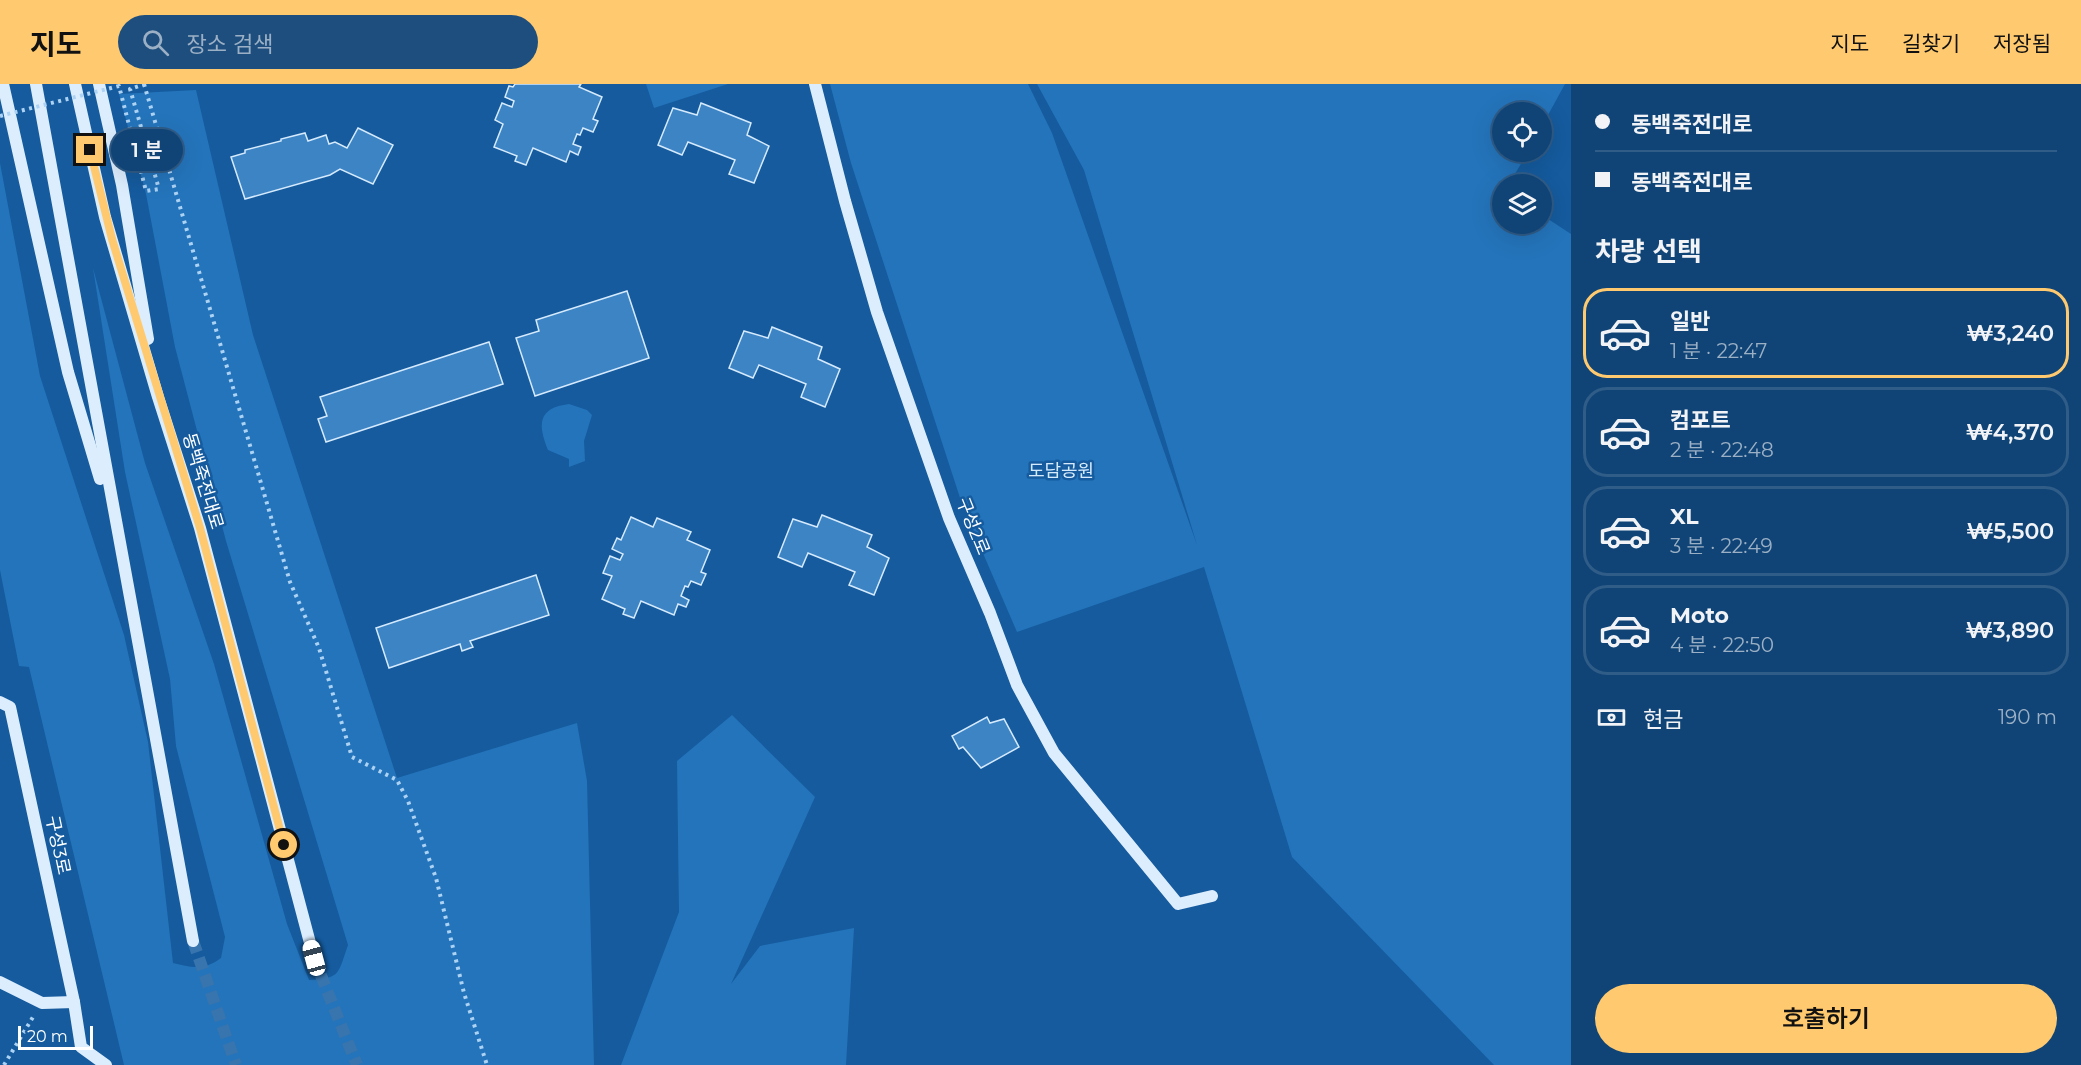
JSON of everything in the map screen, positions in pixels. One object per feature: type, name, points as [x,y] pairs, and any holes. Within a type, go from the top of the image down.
[{"type":"main road","points":[[3,84],[68,372],[120,548]]},
{"type":"main road","points":[[36,84],[193,941]]},
{"type":"main road","name":"동백죽전대로","points":[[75,84],[105,217],[158,397],[200,528],[314,958]]},
{"type":"main road","points":[[99,84],[122,185],[158,397]]},
{"type":"main road","name":"구성2로","points":[[815,84],[877,312],[949,518],[1017,685],[1054,753],[1178,904],[1212,896]]},
{"type":"main road","name":"구성3로","points":[[0,702],[10,707],[74,1002],[81,1047],[106,1065]]},
{"type":"main road","points":[[0,982],[42,1004],[74,1002]]},
{"type":"path","points":[[0,116],[125,84]]},
{"type":"path","points":[[118,86],[146,191],[159,189],[130,88],[145,84],[290,582],[319,648],[352,757],[398,780],[408,801],[436,878],[464,993],[487,1065]]},
{"type":"path","points":[[4,1065],[42,1004]]},
{"type":"green space","points":[[646,84],[728,84],[654,108]]},
{"type":"green space","name":"도담공원","points":[[830,84],[1028,84],[1052,133],[1197,545],[1084,170],[1037,84],[1565,84],[1552,108],[1552,102],[1492,102],[1492,162],[1522,162],[1515,174],[1492,174],[1492,234],[1552,234],[1552,222],[1571,234],[1571,1065],[1494,1065],[1292,857],[1204,567],[1017,632],[963,507],[851,163]]},
{"type":"green space","points":[[196,90],[253,335],[397,778],[577,723],[587,781],[594,1065],[124,1065],[29,667],[19,666],[0,570],[0,163],[40,376],[124,635],[148,742],[173,963],[198,967],[215,962],[221,958],[225,937],[176,746],[170,679],[125,472],[93,268],[145,463],[214,664],[287,924],[309,980],[327,978],[337,973],[348,945],[226,541],[175,347],[146,194],[119,94]]},
{"type":"green space","points":[[569,404],[587,410],[592,415],[584,441],[585,461],[569,467],[569,459],[548,450],[542,426],[543,419],[551,409]]},
{"type":"green space","points":[[732,715],[815,797],[731,984],[760,946],[854,928],[846,1065],[621,1065],[679,912],[677,761]]},
{"type":"building","points":[[515,84],[581,84],[579,87],[602,97],[593,119],[598,121],[593,132],[583,128],[580,135],[577,134],[573,144],[581,147],[578,155],[570,151],[566,162],[533,148],[526,165],[515,161],[517,156],[494,147],[503,124],[495,120],[502,103],[512,107],[514,101],[505,97],[509,86],[513,87]]},
{"type":"building","points":[[701,103],[751,123],[747,135],[769,146],[754,183],[729,174],[735,160],[688,142],[682,155],[658,145],[673,108],[697,115]]},
{"type":"building","points":[[358,128],[393,145],[373,184],[340,169],[330,175],[245,199],[231,157],[245,153],[245,150],[305,133],[308,141],[326,135],[329,144],[335,142],[347,148]]},
{"type":"building","points":[[627,291],[649,358],[535,396],[516,338],[539,331],[536,320]]},
{"type":"building","points":[[772,327],[822,347],[818,359],[840,369],[825,407],[801,397],[806,384],[759,365],[753,378],[729,368],[744,331],[768,338]]},
{"type":"building","points":[[489,342],[503,384],[326,442],[318,419],[327,416],[320,397]]},
{"type":"building","points":[[822,515],[872,535],[867,547],[889,558],[874,595],[849,585],[855,572],[808,553],[802,567],[778,557],[793,519],[817,527]]},
{"type":"building","points":[[631,517],[653,527],[657,518],[691,532],[687,540],[710,550],[701,572],[706,574],[701,585],[691,581],[688,587],[685,586],[681,596],[689,600],[686,607],[678,604],[674,615],[641,601],[634,618],[623,614],[625,609],[602,599],[612,576],[603,573],[610,556],[620,560],[623,554],[612,549],[617,538],[621,540]]},
{"type":"building","points":[[536,575],[549,615],[470,641],[473,647],[462,651],[460,644],[389,668],[376,628]]},
{"type":"building","points":[[987,717],[990,723],[1004,719],[1019,747],[981,768],[963,747],[959,749],[952,736]]},
{"type":"tunnel","points":[[193,941],[236,1065]]},
{"type":"tunnel","points":[[314,958],[357,1065]]},
{"type":"route","points":[[90,150],[105,217],[158,397],[200,528],[284,845]]}]
